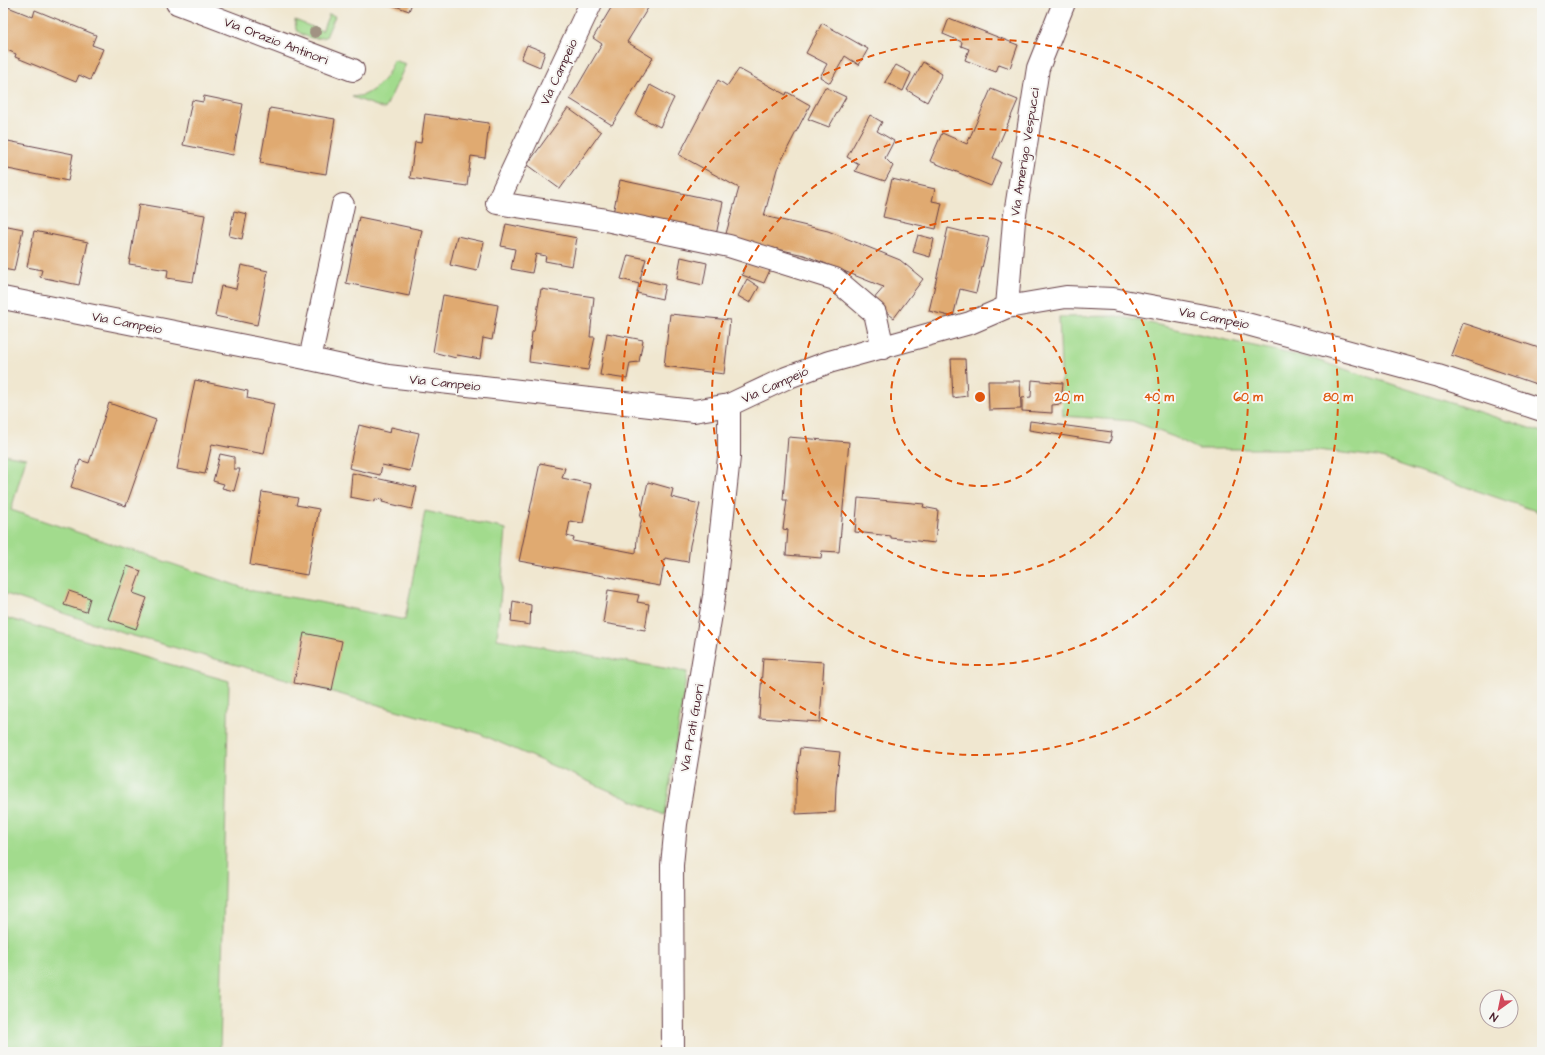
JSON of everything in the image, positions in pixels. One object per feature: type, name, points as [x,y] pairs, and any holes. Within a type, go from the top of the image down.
[{"type":"street","name":"Via Orazio Antinori","points":[[177,3],[353,70]]},
{"type":"street","name":"Via Campeio","points":[[591,3],[497,203],[601,218],[730,246],[835,279],[875,313],[883,348]]},
{"type":"street","name":"Via Amerigo Vespucci","points":[[1007,307],[1014,221],[1038,68],[1064,3]]},
{"type":"street","points":[[310,359],[343,205]]},
{"type":"street","name":"Via Campeio","points":[[3,298],[388,376],[694,411],[729,405],[786,378],[822,365],[970,324],[1007,307],[1066,297],[1113,298],[1247,324],[1438,376],[1542,410]]},
{"type":"street","name":"Via Prati Guori","points":[[673,1052],[672,865],[676,824],[714,596],[729,456],[729,405]]},
{"type":"green space","points":[[329,14],[335,16],[326,37],[310,38],[296,30],[295,20],[322,31]]},
{"type":"green space","points":[[393,60],[406,64],[385,109],[352,97],[366,94],[377,87],[390,70]]},
{"type":"green space","points":[[1117,316],[1313,359],[1542,432],[1542,513],[1378,457],[1309,449],[1198,449],[1174,437],[1132,421],[1063,416],[1059,317]]},
{"type":"green space","points":[[3,454],[26,458],[11,510],[253,591],[319,602],[405,620],[425,511],[506,529],[497,639],[687,672],[665,815],[478,733],[123,633],[3,593]]},
{"type":"green space","points":[[3,617],[229,681],[220,1052],[3,1052]]},
{"type":"building","points":[[387,3],[412,3],[409,11]]},
{"type":"building","points":[[614,3],[640,3],[648,8],[627,42],[653,58],[612,125],[570,99],[602,44],[593,38]]},
{"type":"building","points":[[3,5],[33,17],[35,10],[96,35],[92,45],[103,49],[90,80],[79,75],[76,82],[15,57],[16,54],[3,48]]},
{"type":"building","points":[[949,18],[1018,45],[1010,68],[999,64],[996,72],[965,60],[969,49],[961,46],[962,42],[943,34]]},
{"type":"building","points":[[822,23],[868,49],[859,65],[845,56],[830,83],[820,77],[827,64],[806,53]]},
{"type":"building","points":[[527,45],[545,52],[540,67],[521,59]]},
{"type":"building","points":[[923,62],[942,74],[927,102],[907,90]]},
{"type":"building","points":[[896,65],[911,73],[903,91],[885,82]]},
{"type":"building","points":[[739,69],[786,95],[787,92],[810,105],[777,169],[764,216],[828,231],[900,260],[923,279],[894,318],[872,301],[884,287],[804,255],[725,237],[739,188],[679,155],[718,80],[727,86]]},
{"type":"building","points":[[650,85],[674,98],[660,127],[636,115]]},
{"type":"building","points":[[825,87],[846,97],[829,127],[808,119]]},
{"type":"building","points":[[991,89],[1018,100],[993,158],[1001,162],[991,186],[930,161],[942,133],[967,144]]},
{"type":"building","points":[[204,96],[243,104],[233,155],[183,145],[192,100],[203,102]]},
{"type":"building","points":[[270,108],[335,119],[326,174],[260,163]]},
{"type":"building","points":[[568,108],[601,132],[560,189],[527,165]]},
{"type":"building","points":[[425,114],[489,123],[485,158],[471,156],[467,186],[410,178],[415,142],[421,143]]},
{"type":"building","points":[[870,115],[882,122],[877,131],[894,141],[885,158],[893,166],[885,181],[855,171],[859,164],[847,157]]},
{"type":"building","points":[[3,140],[73,154],[68,181],[3,168]]},
{"type":"building","points":[[892,179],[935,189],[932,201],[942,203],[936,229],[883,217]]},
{"type":"building","points":[[620,180],[723,202],[716,235],[613,213]]},
{"type":"building","points":[[139,204],[205,215],[193,282],[167,278],[168,270],[129,264]]},
{"type":"building","points":[[234,211],[247,214],[242,239],[229,236]]},
{"type":"building","points":[[359,217],[422,230],[409,296],[346,283]]},
{"type":"building","points":[[506,224],[577,238],[572,266],[545,261],[546,256],[536,254],[532,273],[511,269],[515,249],[501,246]]},
{"type":"building","points":[[3,225],[23,229],[14,271],[3,269]]},
{"type":"building","points":[[948,228],[989,238],[976,293],[960,289],[953,317],[929,311]]},
{"type":"building","points":[[34,231],[88,242],[79,285],[40,277],[42,270],[27,267]]},
{"type":"building","points":[[918,235],[934,239],[930,257],[913,252]]},
{"type":"building","points":[[457,236],[484,242],[477,271],[450,265]]},
{"type":"building","points":[[628,255],[646,259],[640,279],[665,285],[662,299],[637,293],[639,284],[621,279]]},
{"type":"building","points":[[681,257],[707,263],[703,285],[677,279]]},
{"type":"building","points":[[746,263],[770,270],[764,283],[742,275]]},
{"type":"building","points":[[241,265],[268,271],[257,325],[215,316],[221,286],[236,289]]},
{"type":"building","points":[[747,279],[759,287],[750,303],[738,296]]},
{"type":"building","points":[[541,289],[594,297],[590,337],[595,337],[588,370],[529,362],[532,332],[534,331]]},
{"type":"building","points":[[443,295],[498,305],[492,340],[483,338],[480,359],[457,355],[456,358],[433,352]]},
{"type":"building","points":[[670,314],[730,320],[724,374],[664,366]]},
{"type":"building","points":[[1463,323],[1542,349],[1542,386],[1451,355]]},
{"type":"building","points":[[607,333],[643,340],[639,362],[630,363],[627,379],[600,375]]},
{"type":"building","points":[[951,359],[965,359],[967,396],[953,398]]},
{"type":"building","points":[[195,380],[248,391],[247,398],[274,404],[264,454],[212,444],[205,474],[177,469]]},
{"type":"building","points":[[1032,380],[1063,383],[1061,404],[1052,405],[1052,413],[1022,411],[1022,398],[1031,397]]},
{"type":"building","points":[[988,381],[1020,381],[1021,409],[989,410]]},
{"type":"building","points":[[109,403],[156,420],[126,506],[71,487],[80,460],[89,463]]},
{"type":"building","points":[[1030,421],[1112,432],[1110,443],[1029,430]]},
{"type":"building","points":[[359,425],[390,433],[391,427],[419,433],[410,471],[382,465],[380,475],[349,468]]},
{"type":"building","points":[[788,437],[849,442],[839,552],[822,551],[821,558],[786,555],[788,530],[783,529],[787,500],[783,500]]},
{"type":"building","points":[[220,454],[234,457],[234,469],[240,469],[234,491],[222,488],[224,484],[213,481]]},
{"type":"building","points":[[540,463],[565,468],[562,478],[591,484],[583,523],[570,521],[567,536],[574,538],[573,541],[636,553],[637,538],[642,518],[640,517],[648,482],[673,489],[671,497],[700,504],[690,545],[688,562],[665,558],[660,586],[519,561]]},
{"type":"building","points":[[352,473],[417,487],[412,509],[382,502],[383,500],[375,499],[375,502],[350,497]]},
{"type":"building","points":[[262,492],[298,498],[296,505],[319,509],[307,575],[250,565]]},
{"type":"building","points":[[858,498],[924,504],[923,507],[938,510],[935,543],[855,532]]},
{"type":"building","points":[[127,566],[141,571],[133,593],[147,598],[136,629],[108,619]]},
{"type":"building","points":[[608,590],[639,595],[637,602],[649,604],[645,630],[603,623]]},
{"type":"building","points":[[69,591],[90,598],[86,612],[64,605]]},
{"type":"building","points":[[513,601],[531,605],[530,625],[511,622]]},
{"type":"building","points":[[304,633],[342,641],[332,690],[294,683]]},
{"type":"building","points":[[763,658],[824,662],[820,722],[759,718]]},
{"type":"building","points":[[800,748],[840,752],[835,812],[796,814],[796,783]]}]
